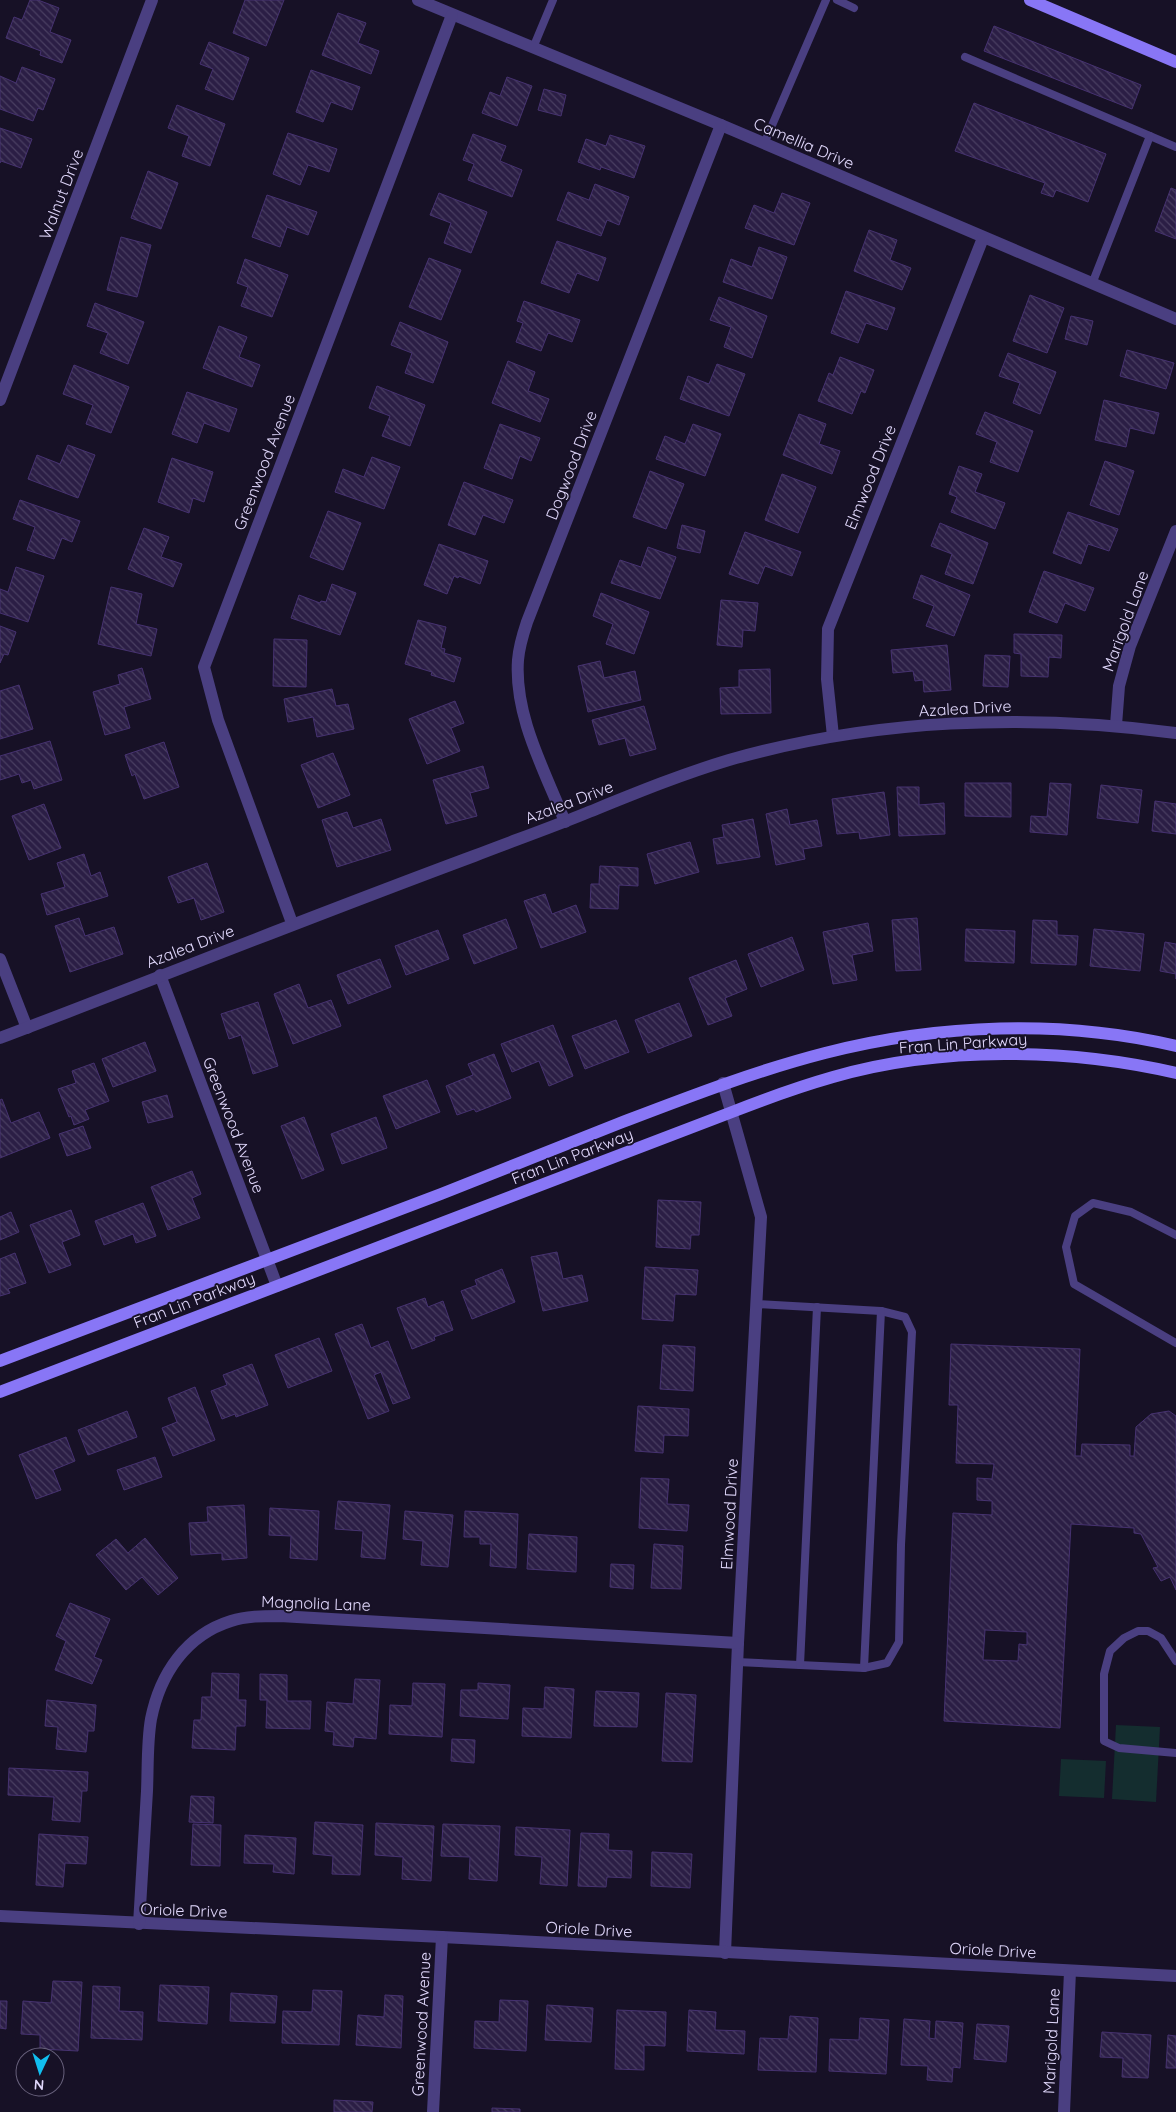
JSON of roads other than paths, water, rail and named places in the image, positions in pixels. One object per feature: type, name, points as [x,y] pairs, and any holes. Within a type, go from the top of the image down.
[{"type":"street","name":"Walnut Drive","points":[[0,400],[152,0]]},
{"type":"street","name":"Camellia Drive","points":[[418,0],[721,125],[1176,319]]},
{"type":"street","points":[[1030,0],[1176,62]]},
{"type":"street","name":"Greenwood Avenue","points":[[292,924],[218,720],[204,667],[452,15]]},
{"type":"street","name":"Dogwood Drive","points":[[565,822],[526,723],[519,685],[518,659],[521,642],[527,622],[721,125]]},
{"type":"street","name":"Elmwood Drive","points":[[833,736],[827,679],[828,629],[983,238]]},
{"type":"street","name":"Marigold Lane","points":[[1116,725],[1118,686],[1130,646],[1176,531]]},
{"type":"street","name":"Azalea Drive","points":[[0,1038],[292,924],[565,822],[662,783],[728,761],[833,736],[946,724],[1028,722],[1116,725],[1176,733]]},
{"type":"street","points":[[0,959],[26,1028]]},
{"type":"street","name":"Greenwood Avenue","points":[[160,975],[278,1286]]},
{"type":"street","name":"Fran Lin Parkway","points":[[0,1362],[268,1261],[723,1083],[844,1049],[911,1036],[1016,1028],[1112,1034],[1176,1046]]},
{"type":"street","name":"Fran Lin Parkway","points":[[0,1392],[732,1112],[834,1077],[906,1062],[977,1055],[1061,1055],[1108,1060],[1176,1073]]},
{"type":"street","name":"Elmwood Drive","points":[[723,1083],[761,1218],[737,1662],[725,1953]]},
{"type":"street","name":"Magnolia Lane","points":[[139,1924],[151,1720],[162,1681],[174,1661],[191,1643],[211,1629],[231,1621],[255,1616],[280,1616],[738,1643]]},
{"type":"street","name":"Oriole Drive","points":[[0,1916],[442,1937],[1176,1976]]},
{"type":"street","name":"Greenwood Avenue","points":[[433,2112],[442,1937]]},
{"type":"street","name":"Marigold Lane","points":[[1064,2112],[1070,1971]]},
{"type":"lane","points":[[533,48],[553,0]]},
{"type":"lane","points":[[764,144],[826,0]]},
{"type":"lane","points":[[837,0],[854,8]]},
{"type":"lane","points":[[965,57],[1176,147]]},
{"type":"lane","points":[[1092,284],[1150,136]]},
{"type":"lane","points":[[1176,1235],[1131,1212],[1093,1203],[1075,1216],[1066,1247],[1074,1284],[1176,1343]]},
{"type":"lane","points":[[737,1662],[864,1668],[888,1663],[899,1642],[912,1332],[905,1317],[882,1311],[756,1304]]},
{"type":"lane","points":[[800,1665],[817,1307]]},
{"type":"lane","points":[[864,1668],[882,1311]]},
{"type":"lane","points":[[1176,1661],[1161,1638],[1148,1631],[1138,1630],[1124,1638],[1110,1651],[1104,1674],[1104,1741],[1119,1748],[1176,1753]]}]
